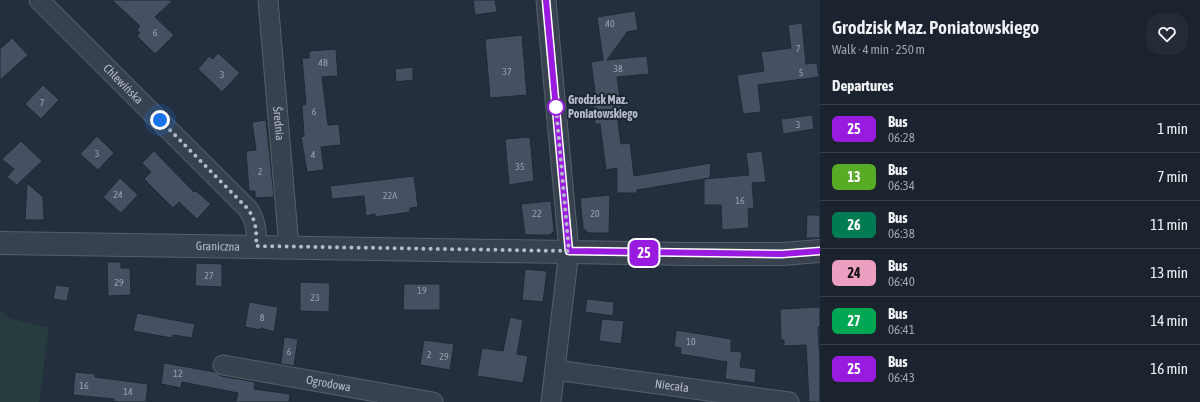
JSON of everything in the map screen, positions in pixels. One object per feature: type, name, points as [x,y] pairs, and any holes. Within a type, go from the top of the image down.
[{"type":"street","name":"Chlewińska","points":[[38,0],[248,209],[256,226],[256,246]]},
{"type":"street","name":"Średnia","points":[[268,0],[289,247]]},
{"type":"street","points":[[546,0],[569,251],[551,402]]},
{"type":"street","name":"Graniczna","points":[[0,243],[782,254],[820,251]]},
{"type":"street","name":"Ogrodowa","points":[[223,366],[433,402]]},
{"type":"street","name":"Niecała","points":[[555,370],[789,402]]},
{"type":"green space","points":[[0,310],[8,318],[49,328],[39,402],[0,402]]},
{"type":"building","points":[[112,0],[173,0],[155,17],[174,35],[155,54],[137,36],[140,33],[137,30],[140,26]]},
{"type":"building","points":[[473,0],[495,0],[497,12],[475,15]]},
{"type":"building","points":[[635,11],[638,30],[627,32],[607,60],[647,56],[649,74],[617,77],[622,112],[617,113],[621,144],[630,143],[634,176],[711,163],[710,178],[637,190],[637,193],[617,193],[617,168],[606,170],[600,124],[595,124],[593,100],[596,100],[591,62],[603,60],[597,17]]},
{"type":"building","points":[[802,23],[806,64],[817,63],[819,77],[758,85],[761,112],[743,114],[737,75],[764,71],[761,52],[791,48],[788,25]]},
{"type":"building","points":[[522,35],[527,95],[490,98],[485,39]]},
{"type":"building","points":[[12,38],[28,55],[0,80],[0,49]]},
{"type":"building","points":[[336,49],[338,76],[322,77],[328,125],[339,124],[341,145],[321,147],[324,170],[307,172],[301,137],[304,136],[302,105],[306,104],[302,58],[309,58],[309,51]]},
{"type":"building","points":[[218,53],[240,73],[222,92],[198,69],[209,56],[213,59]]},
{"type":"building","points":[[413,67],[413,80],[396,82],[395,69]]},
{"type":"building","points":[[43,85],[59,100],[41,119],[25,104]]},
{"type":"building","points":[[812,115],[814,129],[783,134],[781,119]]},
{"type":"building","points":[[266,120],[274,197],[255,198],[255,191],[249,191],[246,151],[256,150],[252,122]]},
{"type":"building","points":[[97,136],[114,153],[98,170],[80,154]]},
{"type":"building","points":[[530,137],[534,181],[509,185],[505,139]]},
{"type":"building","points":[[21,141],[42,161],[17,185],[7,177],[14,169],[2,159]]},
{"type":"building","points":[[154,151],[194,192],[196,191],[211,204],[197,219],[179,202],[173,208],[144,179],[151,172],[142,163]]},
{"type":"building","points":[[762,151],[766,182],[752,183],[754,208],[748,209],[749,228],[722,230],[721,205],[704,205],[704,179],[749,175],[746,153]]},
{"type":"building","points":[[414,176],[418,207],[410,208],[410,212],[375,217],[375,214],[366,216],[364,196],[332,199],[330,186]]},
{"type":"building","points":[[120,178],[138,195],[121,213],[103,197]]},
{"type":"building","points":[[27,183],[43,197],[44,220],[25,220]]},
{"type":"building","points":[[610,195],[609,233],[588,233],[583,228],[580,198]]},
{"type":"building","points":[[551,201],[554,231],[550,235],[525,235],[521,204]]},
{"type":"building","points":[[807,215],[820,215],[820,238],[806,238]]},
{"type":"building","points":[[107,262],[121,262],[121,268],[130,268],[131,295],[108,296]]},
{"type":"building","points":[[196,263],[222,264],[222,287],[195,286]]},
{"type":"building","points":[[525,269],[547,271],[543,302],[522,300]]},
{"type":"building","points":[[300,282],[330,283],[329,312],[300,311]]},
{"type":"building","points":[[404,284],[440,284],[440,310],[403,310]]},
{"type":"building","points":[[56,285],[70,287],[67,301],[53,299]]},
{"type":"building","points":[[587,299],[614,302],[613,316],[585,312]]},
{"type":"building","points":[[249,302],[278,307],[274,332],[261,328],[261,330],[245,327]]},
{"type":"building","points":[[820,307],[820,327],[818,327],[820,402],[809,402],[806,345],[784,346],[784,340],[781,340],[780,309]]},
{"type":"building","points":[[137,313],[195,324],[192,338],[173,335],[172,338],[133,331]]},
{"type":"building","points":[[510,317],[523,320],[517,354],[528,356],[523,383],[477,376],[482,348],[503,351]]},
{"type":"building","points":[[602,319],[624,321],[621,344],[599,341]]},
{"type":"building","points":[[676,330],[731,339],[731,351],[742,352],[740,367],[756,369],[755,383],[725,379],[727,362],[680,354],[681,348],[674,347]]},
{"type":"building","points":[[284,337],[298,339],[294,366],[281,364]]},
{"type":"building","points":[[424,340],[454,344],[450,370],[420,365]]},
{"type":"building","points":[[164,363],[215,372],[221,376],[255,382],[254,389],[290,394],[289,402],[236,402],[238,393],[182,382],[181,388],[161,384]]},
{"type":"building","points":[[75,372],[95,374],[95,377],[148,384],[146,402],[120,402],[113,401],[114,399],[73,395]]},
{"type":"bus line","name":"25","points":[[546,0],[569,251],[688,254],[782,254],[820,251]]},
{"type":"place","name":"Grodzisk Maz. Poniatowskiego","points":[[556,107]]},
{"type":"route","points":[[160,120],[248,209],[256,226],[256,246],[569,251],[556,107]]}]
